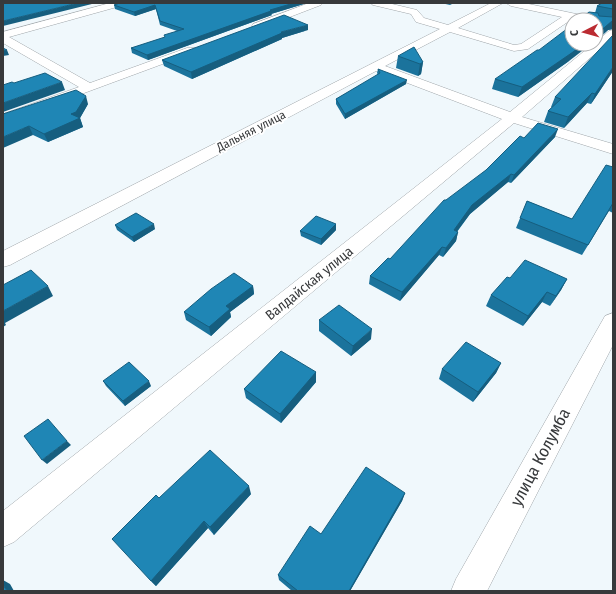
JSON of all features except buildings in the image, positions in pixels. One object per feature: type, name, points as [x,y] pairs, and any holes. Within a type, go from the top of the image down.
[{"type":"street","points":[[3,36],[121,3]]},
{"type":"street","points":[[248,30],[318,3]]},
{"type":"street","points":[[376,3],[414,12],[420,20],[514,48],[524,47],[564,20]]},
{"type":"street","name":"Дальняя улица","points":[[3,260],[376,68],[448,28],[498,3]]},
{"type":"street","points":[[511,3],[564,15]]},
{"type":"street","name":"Валдайская улица","points":[[3,530],[512,118],[613,33]]},
{"type":"street","points":[[3,36],[90,88]]},
{"type":"street","points":[[3,119],[205,46]]},
{"type":"street","points":[[376,68],[512,118],[613,149]]},
{"type":"street","name":"улица Колумба","points":[[468,591],[613,322]]}]
